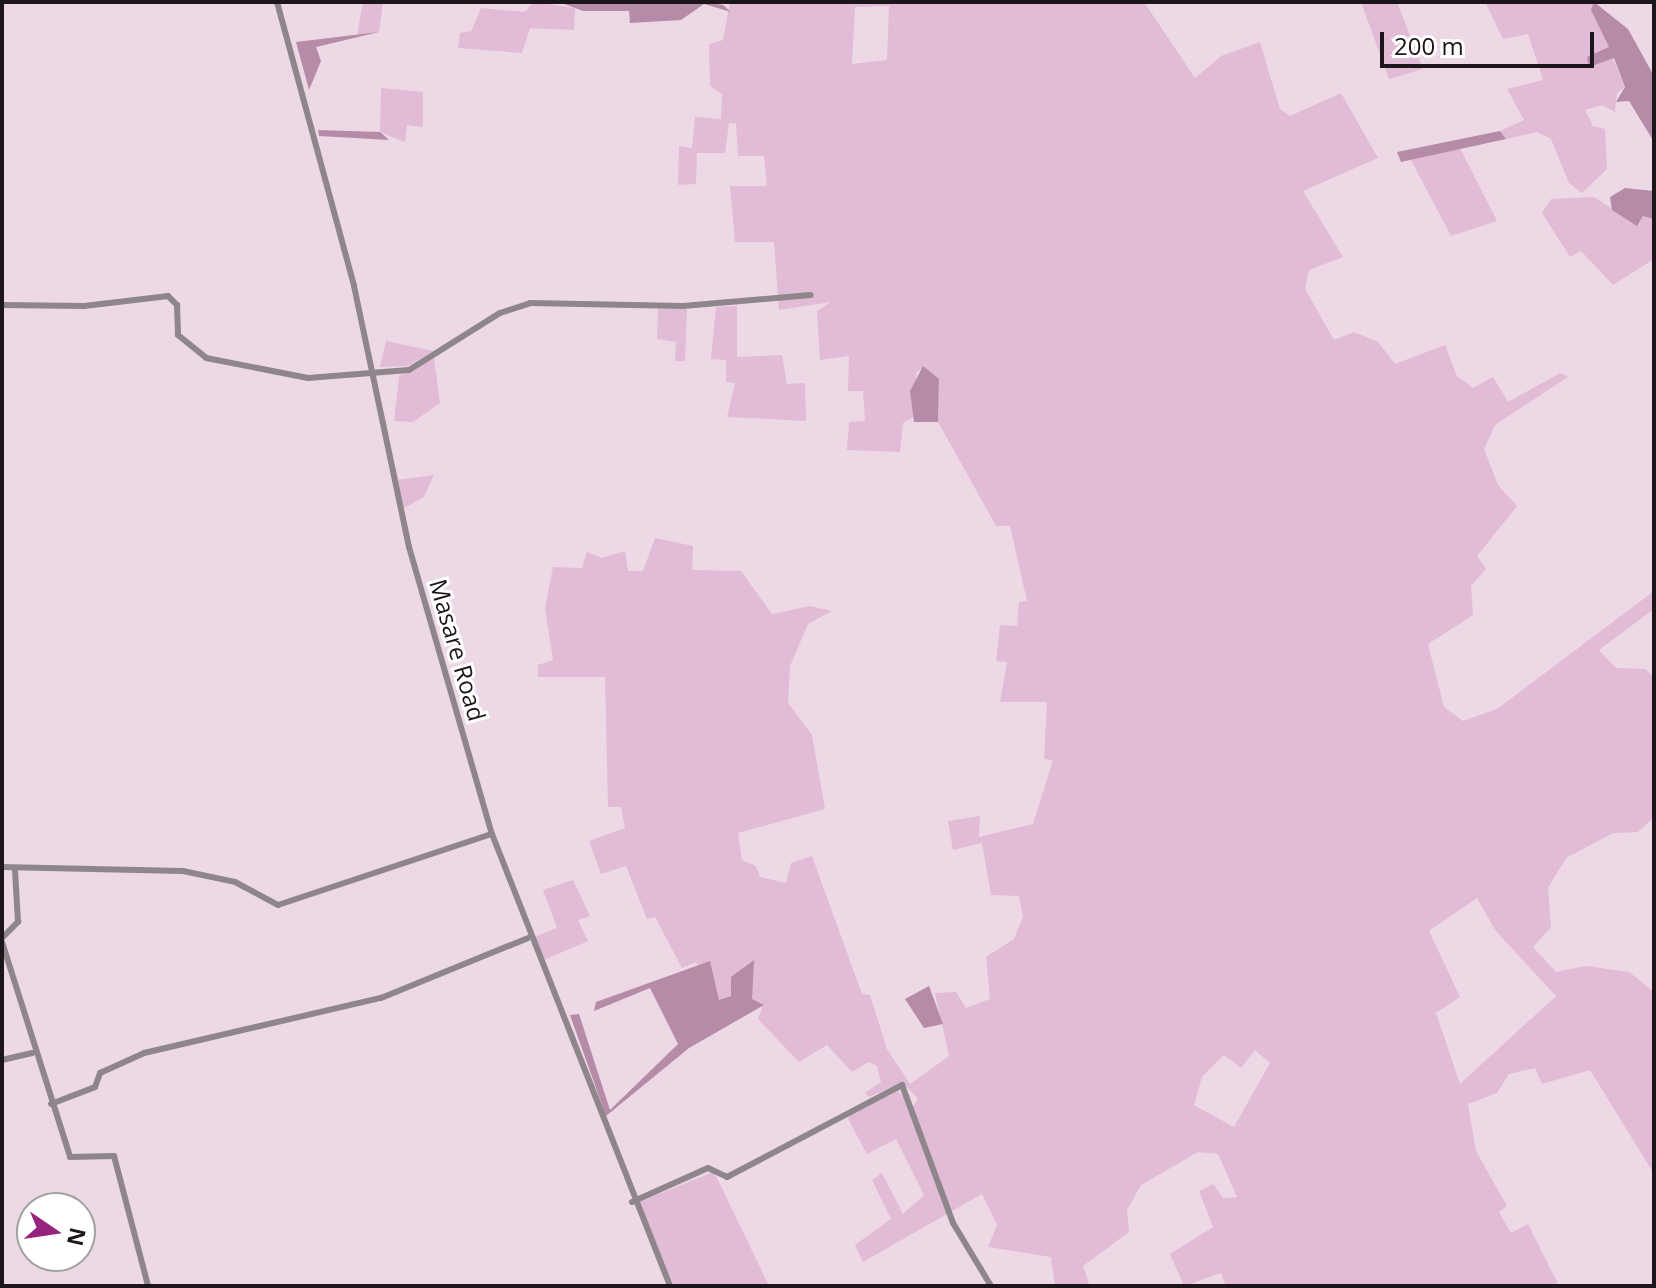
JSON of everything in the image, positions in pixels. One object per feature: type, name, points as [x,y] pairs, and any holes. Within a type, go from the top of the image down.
[{"type":"street","name":"Masare Road","points":[[277,2],[354,286],[409,547],[492,834],[528,938],[572,1032],[632,1202],[670,1286]]},
{"type":"street","points":[[2,305],[168,296],[177,305],[178,335],[220,364],[282,378],[414,368],[500,313],[530,303],[683,306],[811,295]]},
{"type":"street","points":[[2,867],[15,870],[183,871],[235,882],[278,905],[492,834]]},
{"type":"street","points":[[15,870],[18,922],[2,940],[32,1053],[72,1160],[115,1158],[148,1286]]},
{"type":"street","points":[[51,1104],[95,1087],[100,1073],[144,1053],[381,998],[528,938]]},
{"type":"street","points":[[2,1060],[32,1053]]},
{"type":"street","points":[[632,1202],[708,1168],[727,1177],[902,1085],[953,1223],[991,1286]]},
{"type":"shaded area","points":[[363,2],[383,2],[379,32],[357,35]]},
{"type":"shaded area","points":[[533,2],[575,8],[574,30],[530,28],[522,53],[458,48],[460,33],[471,31],[481,8],[525,12]]},
{"type":"shaded area","points":[[559,2],[704,2],[723,5],[731,12],[704,4],[681,20],[630,23],[629,11],[583,11]]},
{"type":"shaded area","points":[[730,2],[1144,2],[1195,78],[1221,56],[1260,42],[1280,109],[1290,116],[1341,93],[1378,158],[1303,191],[1343,257],[1309,270],[1305,289],[1334,340],[1354,332],[1378,342],[1395,364],[1445,345],[1457,376],[1473,388],[1493,377],[1508,402],[1560,373],[1568,377],[1495,425],[1484,449],[1498,485],[1517,506],[1477,556],[1486,569],[1471,586],[1473,615],[1428,644],[1444,707],[1463,721],[1497,709],[1654,591],[1654,609],[1599,650],[1616,668],[1645,669],[1654,677],[1654,817],[1638,832],[1613,833],[1566,858],[1548,888],[1551,927],[1533,947],[1556,972],[1586,966],[1629,972],[1654,992],[1654,1174],[1590,1070],[1542,1084],[1535,1068],[1509,1074],[1497,1093],[1468,1104],[1476,1151],[1507,1206],[1499,1212],[1511,1233],[1528,1224],[1559,1286],[1226,1286],[1221,1273],[1184,1286],[1170,1254],[1213,1227],[1199,1191],[1213,1184],[1223,1198],[1237,1197],[1218,1154],[1198,1152],[1141,1185],[1127,1210],[1129,1232],[1083,1266],[1090,1286],[1055,1286],[1051,1257],[988,1247],[997,1225],[982,1194],[863,1262],[855,1245],[891,1219],[872,1180],[882,1173],[903,1214],[924,1195],[896,1139],[867,1154],[848,1119],[855,1107],[897,1089],[912,1108],[918,1099],[903,1083],[869,1097],[865,1093],[881,1082],[877,1066],[869,1062],[852,1072],[827,1045],[799,1062],[758,1019],[763,1005],[752,1000],[745,965],[732,996],[718,1000],[696,962],[682,968],[655,917],[647,919],[626,866],[601,874],[589,841],[625,828],[621,807],[608,807],[605,677],[538,677],[538,665],[553,660],[545,608],[553,567],[582,568],[587,552],[602,558],[625,551],[628,571],[643,571],[655,538],[693,546],[692,570],[741,571],[772,614],[810,606],[832,611],[808,624],[790,666],[788,703],[812,735],[825,809],[738,833],[742,860],[756,866],[760,877],[786,883],[791,863],[812,856],[862,994],[870,995],[887,1049],[910,1084],[949,1056],[935,993],[956,992],[966,1008],[990,999],[986,957],[1014,939],[1023,917],[1019,896],[991,895],[982,843],[953,850],[948,821],[980,816],[979,837],[1033,824],[1053,760],[1044,759],[1047,702],[1000,702],[1007,662],[996,661],[1000,625],[1017,626],[1019,602],[1027,601],[1010,526],[996,526],[938,422],[939,380],[924,367],[916,373],[916,416],[903,423],[900,452],[847,450],[849,422],[865,421],[863,391],[848,391],[849,356],[820,360],[817,311],[831,302],[779,310],[774,242],[735,242],[730,186],[767,186],[764,156],[738,156],[736,124],[729,123],[725,153],[697,153],[696,184],[678,185],[679,146],[692,148],[695,117],[721,119],[722,94],[710,86],[709,44],[723,40]],"holes":[[[889,6],[887,60],[852,64],[855,7]],[[1477,898],[1495,930],[1556,996],[1460,1084],[1436,1013],[1460,997],[1429,931]],[[1255,1050],[1270,1063],[1234,1127],[1194,1105],[1202,1077],[1224,1055],[1241,1068]]]},
{"type":"shaded area","points":[[1361,2],[1397,2],[1423,69],[1389,79]]},
{"type":"shaded area","points":[[1485,2],[1592,2],[1610,47],[1589,67],[1613,58],[1625,87],[1617,93],[1615,112],[1602,105],[1585,110],[1593,126],[1605,129],[1607,169],[1582,193],[1569,183],[1551,139],[1537,132],[1506,139],[1500,131],[1524,120],[1507,89],[1543,80],[1528,34],[1503,39]]},
{"type":"shaded area","points":[[1594,2],[1628,29],[1654,76],[1654,142],[1629,101],[1616,102],[1625,87],[1614,58],[1589,67],[1587,57],[1609,47],[1591,10]]},
{"type":"shaded area","points":[[379,32],[316,47],[321,61],[309,90],[296,42]]},
{"type":"shaded area","points":[[381,88],[423,92],[423,127],[407,125],[405,142],[380,132]]},
{"type":"shaded area","points":[[318,130],[380,132],[389,140],[319,136]]},
{"type":"shaded area","points":[[1500,131],[1506,139],[1401,162],[1397,152]]},
{"type":"shaded area","points":[[1460,148],[1497,221],[1451,236],[1411,160]]},
{"type":"shaded area","points":[[1625,188],[1654,191],[1654,219],[1643,216],[1637,226],[1612,210],[1610,197]]},
{"type":"shaded area","points":[[1594,197],[1637,225],[1643,216],[1654,219],[1654,259],[1613,285],[1581,251],[1570,257],[1542,213],[1551,199]]},
{"type":"shaded area","points":[[737,306],[737,357],[782,355],[787,384],[805,383],[806,421],[727,417],[735,383],[726,382],[726,360],[711,359],[716,307]]},
{"type":"shaded area","points":[[658,309],[687,309],[685,361],[675,361],[676,342],[657,339]]},
{"type":"shaded area","points":[[386,341],[433,351],[408,366],[380,367]]},
{"type":"shaded area","points":[[434,358],[440,403],[413,422],[394,421],[399,376]]},
{"type":"shaded area","points":[[923,366],[939,379],[938,422],[914,422],[910,391]]},
{"type":"shaded area","points":[[434,475],[424,497],[404,508],[397,480]]},
{"type":"shaded area","points":[[573,880],[590,916],[578,920],[588,941],[544,960],[534,937],[557,928],[543,890]]},
{"type":"shaded area","points":[[754,960],[752,999],[764,1005],[689,1048],[606,1116],[570,1015],[579,1014],[610,1110],[678,1044],[650,988],[594,1011],[596,1002],[710,961],[719,1000],[731,996],[731,977]]},
{"type":"shaded area","points":[[929,986],[943,1024],[924,1028],[905,999]]},
{"type":"shaded area","points":[[713,1172],[769,1286],[674,1286],[637,1203]]}]
